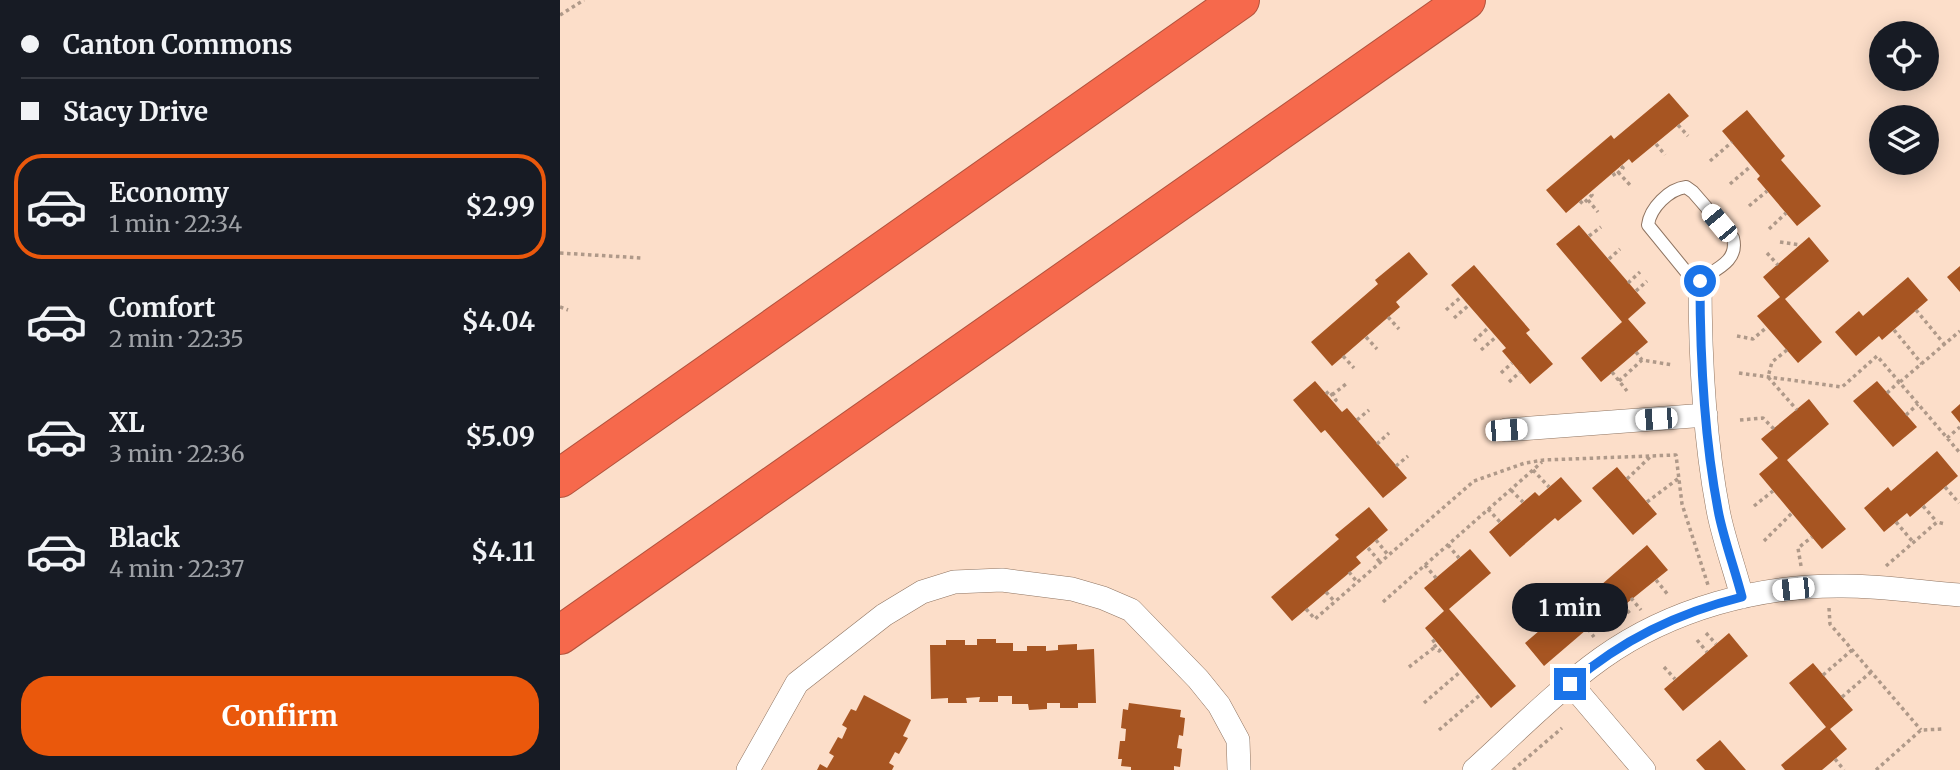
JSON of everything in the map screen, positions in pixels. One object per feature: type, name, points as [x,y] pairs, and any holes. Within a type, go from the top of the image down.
[{"type":"highway","points":[[560,478],[1240,0]]},
{"type":"highway","points":[[560,635],[1466,0]]},
{"type":"street","points":[[1700,281],[1706,415],[1720,517],[1742,597]]},
{"type":"street","points":[[1506,430],[1706,415]]},
{"type":"street","points":[[748,770],[797,683],[884,615],[922,592],[954,582],[1002,580],[1072,589],[1103,597],[1131,610],[1198,679],[1224,713],[1238,740],[1239,770]]},
{"type":"street","points":[[1474,770],[1604,657],[1656,626],[1685,613],[1773,591],[1844,586],[1960,595]]},
{"type":"street","points":[[1570,684],[1644,770]]},
{"type":"lane","points":[[1686,187],[1693,191],[1735,246],[1730,260],[1700,281],[1692,279],[1648,225],[1653,209],[1674,190],[1680,188],[1686,187]]},
{"type":"path","points":[[560,15],[583,0]]},
{"type":"path","points":[[1678,125],[1688,136]]},
{"type":"path","points":[[1710,161],[1732,142]]},
{"type":"path","points":[[1656,144],[1665,155]]},
{"type":"path","points":[[1613,173],[1615,176],[1623,168],[1621,166]]},
{"type":"path","points":[[1730,184],[1751,166]]},
{"type":"path","points":[[1618,172],[1630,185]]},
{"type":"path","points":[[1749,206],[1767,191]]},
{"type":"path","points":[[1580,201],[1583,204],[1592,195],[1590,193]]},
{"type":"path","points":[[1587,199],[1598,212]]},
{"type":"path","points":[[1769,229],[1786,213]]},
{"type":"path","points":[[1589,236],[1601,227]]},
{"type":"path","points":[[1780,242],[1800,245]]},
{"type":"path","points":[[1609,259],[1620,249]]},
{"type":"path","points":[[560,253],[642,258]]},
{"type":"path","points":[[1767,253],[1777,265]]},
{"type":"path","points":[[1628,283],[1640,272]]},
{"type":"path","points":[[1636,291],[1647,281]]},
{"type":"path","points":[[1446,310],[1461,297]]},
{"type":"path","points":[[1454,318],[1469,305]]},
{"type":"path","points":[[560,307],[568,310]]},
{"type":"path","points":[[1916,310],[1945,345]]},
{"type":"path","points":[[1388,317],[1399,329]]},
{"type":"path","points":[[1737,336],[1753,339],[1767,327]]},
{"type":"path","points":[[1474,341],[1489,328]]},
{"type":"path","points":[[1894,330],[1922,364]]},
{"type":"path","points":[[1887,393],[1960,331]]},
{"type":"path","points":[[1366,337],[1377,349]]},
{"type":"path","points":[[1481,350],[1496,337]]},
{"type":"path","points":[[1768,377],[1772,362],[1787,350]]},
{"type":"path","points":[[1636,352],[1642,360],[1673,365]]},
{"type":"path","points":[[1343,356],[1354,368]]},
{"type":"path","points":[[1738,373],[1842,387],[1877,356],[1960,453]]},
{"type":"path","points":[[1619,381],[1642,360]]},
{"type":"path","points":[[1501,373],[1512,363]]},
{"type":"path","points":[[1509,382],[1520,372]]},
{"type":"path","points":[[1612,372],[1628,391]]},
{"type":"path","points":[[1768,377],[1797,410]]},
{"type":"path","points":[[1332,395],[1346,384]]},
{"type":"path","points":[[1325,394],[1329,391],[1336,400],[1333,403]]},
{"type":"path","points":[[1906,415],[1918,404]]},
{"type":"path","points":[[1357,421],[1369,410]]},
{"type":"path","points":[[1740,420],[1763,418],[1774,429]]},
{"type":"path","points":[[1947,438],[1960,427]]},
{"type":"path","points":[[1377,444],[1389,433]]},
{"type":"path","points":[[1306,609],[1315,619],[1474,481],[1525,463],[1544,460],[1676,455],[1682,504],[1708,585]]},
{"type":"path","points":[[1396,466],[1408,456]]},
{"type":"path","points":[[1627,479],[1652,456]]},
{"type":"path","points":[[1383,602],[1544,460]]},
{"type":"path","points":[[1533,470],[1549,487]]},
{"type":"path","points":[[1647,502],[1679,478]]},
{"type":"path","points":[[1945,487],[1959,503]]},
{"type":"path","points":[[1511,490],[1523,502]]},
{"type":"path","points":[[1754,506],[1773,491]]},
{"type":"path","points":[[1923,506],[1937,522],[1945,524]]},
{"type":"path","points":[[1488,509],[1500,522]]},
{"type":"path","points":[[1764,541],[1792,513]]},
{"type":"path","points":[[1896,522],[1913,542]]},
{"type":"path","points":[[1886,566],[1937,522]]},
{"type":"path","points":[[1801,566],[1798,548],[1812,537]]},
{"type":"path","points":[[1376,540],[1388,555]]},
{"type":"path","points":[[1448,545],[1460,558]]},
{"type":"path","points":[[1368,548],[1380,562]]},
{"type":"path","points":[[1425,565],[1436,578]]},
{"type":"path","points":[[1349,572],[1357,582]]},
{"type":"path","points":[[1656,580],[1670,598]]},
{"type":"path","points":[[1326,592],[1335,602]]},
{"type":"path","points":[[1631,598],[1643,611]]},
{"type":"path","points":[[1828,598],[1830,624],[1921,730]]},
{"type":"path","points":[[1623,606],[1632,617]]},
{"type":"path","points":[[1596,621],[1605,632]]},
{"type":"path","points":[[1588,629],[1596,639]]},
{"type":"path","points":[[1706,633],[1716,644]]},
{"type":"path","points":[[1435,640],[1432,642],[1435,647],[1439,651],[1443,648]]},
{"type":"path","points":[[1697,640],[1707,652]]},
{"type":"path","points":[[1409,667],[1435,647]]},
{"type":"path","points":[[1823,675],[1852,650]]},
{"type":"path","points":[[1664,667],[1675,679]]},
{"type":"path","points":[[1424,703],[1460,672]]},
{"type":"path","points":[[1842,697],[1871,672]]},
{"type":"path","points":[[1438,730],[1480,695]]},
{"type":"path","points":[[1513,770],[1562,728]]},
{"type":"path","points":[[1876,770],[1921,730],[1944,729]]},
{"type":"path","points":[[1835,759],[1844,770]]},
{"type":"path","points":[[1518,765],[1522,770]]},
{"type":"building","points":[[1669,93],[1689,116],[1632,163],[1629,159],[1566,213],[1546,190],[1611,135],[1614,139]]},
{"type":"building","points":[[1747,110],[1785,156],[1781,160],[1821,206],[1797,226],[1757,179],[1760,176],[1722,131]]},
{"type":"building","points":[[1579,225],[1646,303],[1628,319],[1648,342],[1601,382],[1581,358],[1622,322],[1556,244]]},
{"type":"building","points":[[1809,237],[1829,261],[1785,299],[1822,342],[1798,363],[1757,316],[1780,297],[1763,277]]},
{"type":"building","points":[[1409,252],[1428,274],[1396,302],[1400,307],[1332,366],[1311,342],[1378,284],[1375,280]]},
{"type":"building","points":[[1474,265],[1530,330],[1526,333],[1553,364],[1530,384],[1502,351],[1506,348],[1451,285]]},
{"type":"building","points":[[1960,266],[1960,292],[1947,277]]},
{"type":"building","points":[[1908,277],[1928,300],[1882,340],[1879,336],[1856,356],[1835,332],[1859,311],[1863,316]]},
{"type":"building","points":[[1315,381],[1342,412],[1347,408],[1407,478],[1383,498],[1325,430],[1321,433],[1293,400]]},
{"type":"building","points":[[1877,381],[1917,427],[1893,447],[1853,401]]},
{"type":"building","points":[[1809,399],[1829,424],[1787,460],[1846,529],[1822,549],[1759,474],[1778,458],[1761,439]]},
{"type":"building","points":[[1960,404],[1960,423],[1951,412]]},
{"type":"building","points":[[1937,451],[1958,476],[1910,517],[1907,513],[1884,532],[1864,508],[1888,487],[1891,491]]},
{"type":"building","points":[[1617,467],[1657,514],[1633,535],[1592,488]]},
{"type":"building","points":[[1561,477],[1582,501],[1558,521],[1555,518],[1510,557],[1489,532],[1535,492],[1539,496]]},
{"type":"building","points":[[1369,507],[1388,530],[1356,557],[1361,563],[1292,621],[1271,597],[1339,539],[1335,535]]},
{"type":"building","points":[[1647,545],[1668,570],[1611,616],[1607,612],[1544,666],[1525,643],[1589,588],[1593,592]]},
{"type":"building","points":[[1470,549],[1491,573],[1449,609],[1516,686],[1491,708],[1425,628],[1444,611],[1424,588]]},
{"type":"building","points":[[1729,633],[1748,656],[1683,711],[1664,689]]},
{"type":"building","points":[[977,639],[1013,643],[1013,651],[1027,651],[1027,646],[1046,646],[1046,651],[1058,650],[1058,645],[1077,644],[1077,650],[1094,649],[1096,703],[1078,703],[1078,708],[1060,708],[1060,703],[1047,703],[1047,709],[1029,710],[1028,704],[1012,704],[1012,696],[998,696],[998,702],[979,702],[980,697],[966,698],[967,703],[948,703],[948,698],[931,699],[930,645],[946,645],[946,640],[965,640],[965,645],[977,645]]},
{"type":"building","points":[[1813,663],[1853,710],[1830,729],[1847,749],[1822,770],[1785,770],[1781,765],[1826,727],[1789,683]]},
{"type":"building","points":[[864,695],[911,720],[903,736],[908,738],[899,754],[895,752],[889,763],[894,766],[892,770],[817,770],[820,764],[827,768],[834,756],[829,753],[838,737],[842,739],[847,728],[842,725],[851,709],[856,711]]},
{"type":"building","points":[[1129,703],[1181,710],[1180,717],[1185,718],[1183,736],[1179,735],[1177,748],[1182,749],[1180,767],[1174,766],[1174,770],[1131,770],[1131,767],[1121,766],[1122,759],[1118,759],[1120,741],[1125,741],[1126,729],[1121,728],[1123,709],[1128,710]]},
{"type":"building","points":[[1720,740],[1746,770],[1705,770],[1696,760]]},
{"type":"route","points":[[1570,684],[1630,639],[1685,613],[1742,597],[1720,517],[1715,488],[1706,415],[1700,281]]}]
